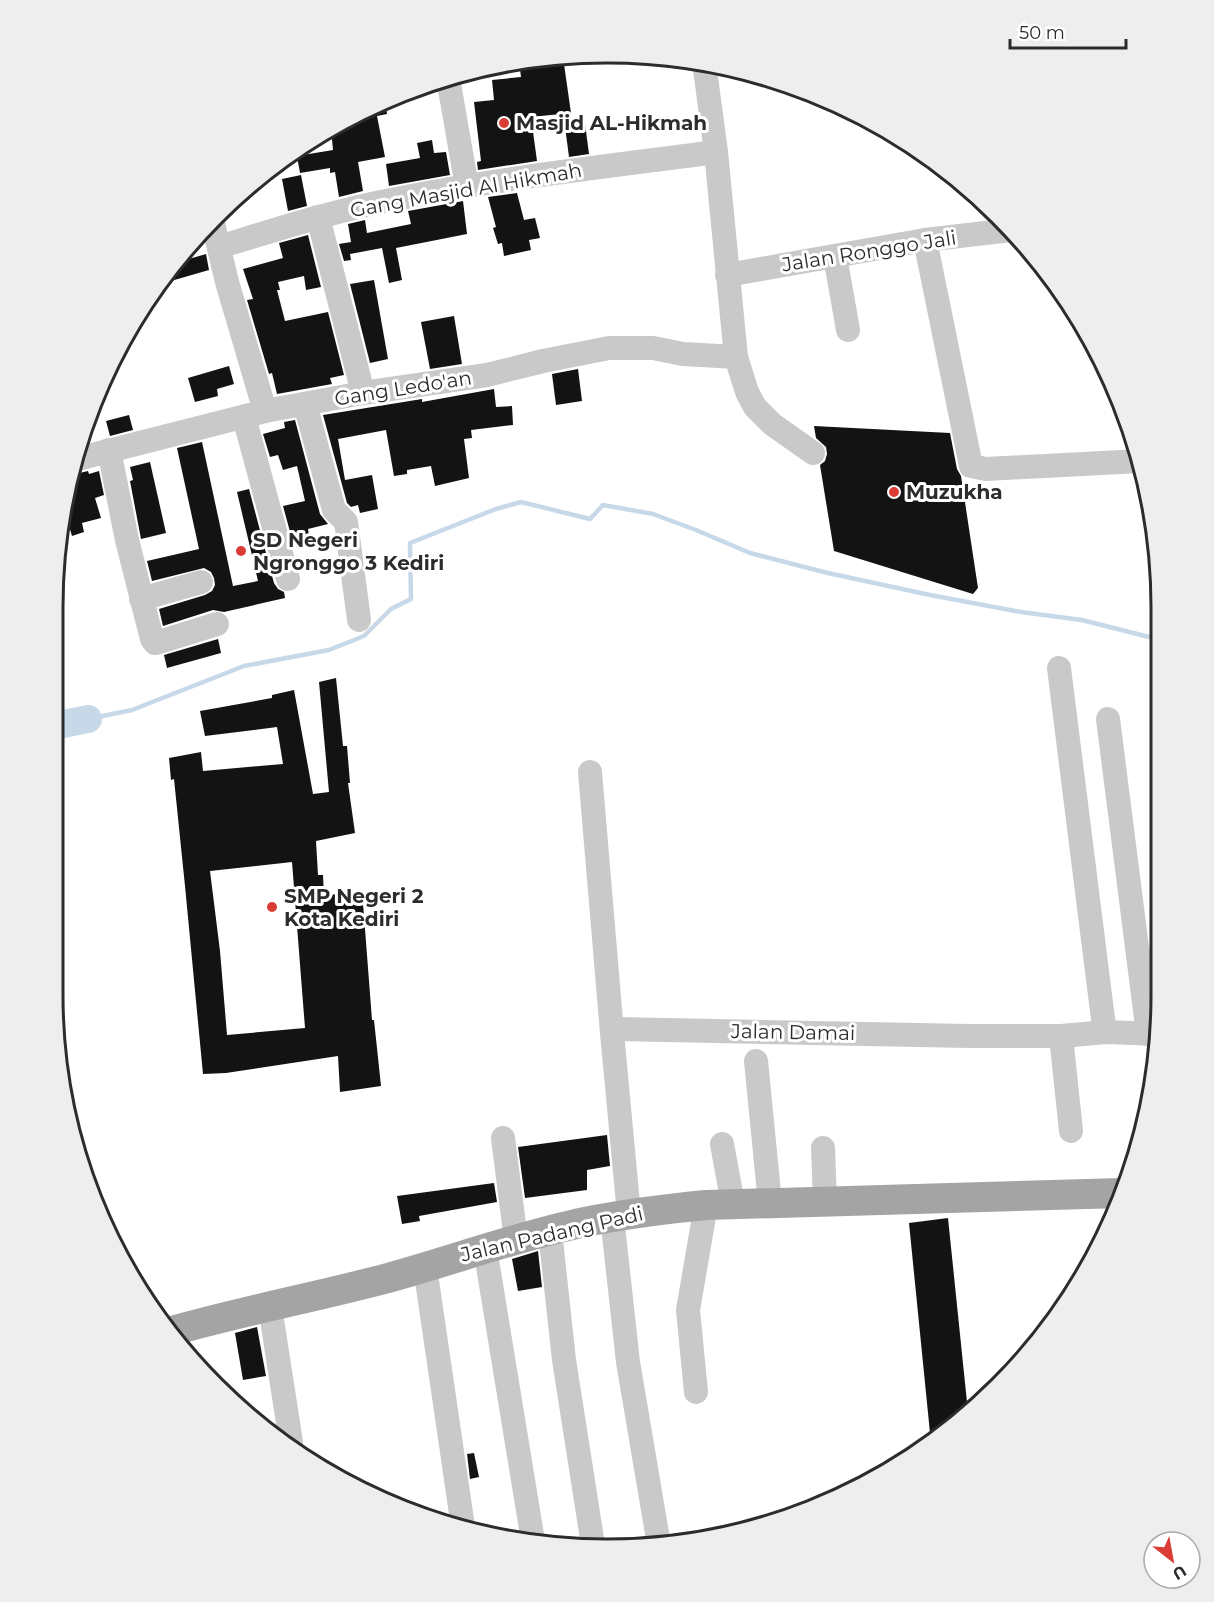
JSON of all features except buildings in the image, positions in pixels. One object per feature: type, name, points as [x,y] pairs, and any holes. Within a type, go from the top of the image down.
[{"type":"main road","name":"Jalan Padang Padi","points":[[178,1330],[388,1278],[485,1248],[620,1215],[719,1204],[1112,1196]]},
{"type":"street","points":[[705,72],[716,152],[736,357],[747,392],[755,407],[772,424],[813,453]]},
{"type":"street","points":[[450,87],[467,187]]},
{"type":"street","name":"Gang Masjid Al Hikmah","points":[[219,247],[318,217],[395,199],[716,152]]},
{"type":"street","points":[[318,217],[363,393]]},
{"type":"street","points":[[215,230],[288,579]]},
{"type":"street","name":"Jalan Ronggo Jali","points":[[727,274],[925,240],[1001,231]]},
{"type":"street","points":[[925,240],[971,466],[986,469],[1131,461]]},
{"type":"street","points":[[835,256],[848,330]]},
{"type":"street","name":"Gang Ledo'an","points":[[85,457],[255,414],[363,393],[487,375],[609,348],[653,348],[683,354],[736,357]]},
{"type":"street","points":[[305,404],[334,510],[346,522],[359,620]]},
{"type":"street","points":[[109,450],[150,636],[155,643],[217,624]]},
{"type":"street","points":[[141,599],[201,582]]},
{"type":"street","points":[[1059,668],[1102,1019],[1106,1032]]},
{"type":"street","points":[[1108,719],[1150,1016]]},
{"type":"street","points":[[590,772],[612,1033],[628,1362],[657,1536]]},
{"type":"street","name":"Jalan Damai","points":[[612,1033],[616,1029],[623,1028],[1061,1036],[1106,1032],[1150,1034]]},
{"type":"street","points":[[1061,1036],[1071,1131]]},
{"type":"street","points":[[756,1061],[770,1203]]},
{"type":"street","points":[[503,1138],[516,1240]]},
{"type":"street","points":[[696,1392],[688,1310],[719,1204],[722,1144]]},
{"type":"street","points":[[823,1148],[825,1201]]},
{"type":"street","points":[[550,1231],[564,1360],[592,1539]]},
{"type":"street","points":[[485,1248],[532,1533]]},
{"type":"street","points":[[425,1267],[462,1519]]},
{"type":"street","points":[[270,1307],[290,1437]]},
{"type":"waterway","points":[[88,719],[132,710],[244,666],[329,650],[364,636],[391,609],[411,599],[410,543],[496,509],[521,502],[590,519],[603,505],[653,514],[750,553],[828,573],[1021,612],[1082,620],[1151,637]]},
{"type":"waterway","points":[[63,724],[88,719]]},
{"type":"place","name":"Masjid AL-Hikmah","points":[[504,123]]},
{"type":"place","name":"Muzukha","points":[[894,492]]},
{"type":"place","name":"SD Negeri Ngronggo 3 Kediri","points":[[241,551]]},
{"type":"place","name":"SMP Negeri 2 Kota Kediri","points":[[272,907]]}]
